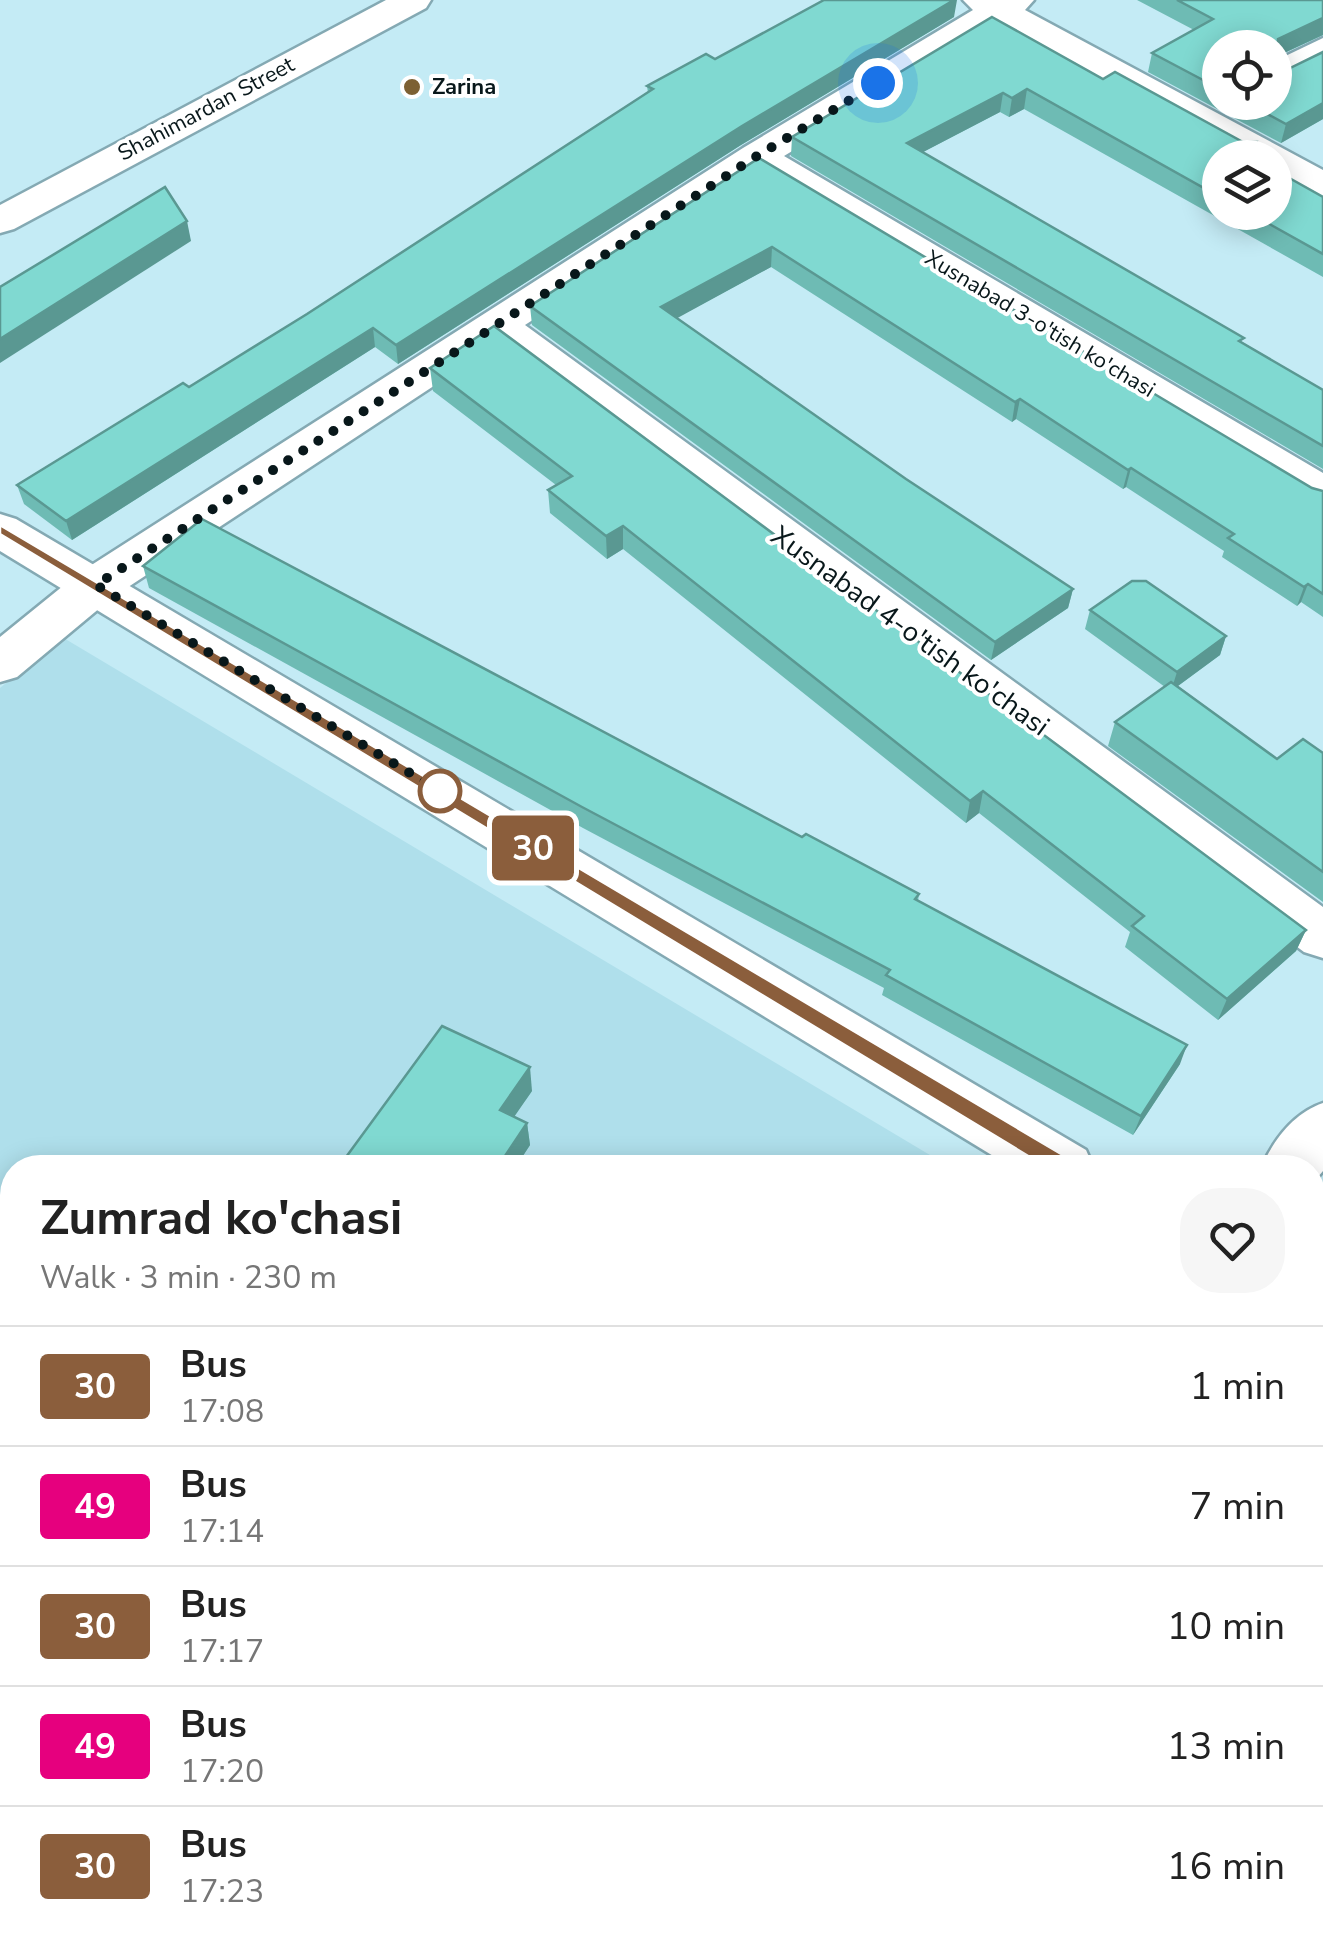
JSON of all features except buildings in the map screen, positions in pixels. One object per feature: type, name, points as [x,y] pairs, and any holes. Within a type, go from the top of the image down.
[{"type":"street","name":"Shahimardan Street","points":[[0,221],[413,0]]},
{"type":"street","points":[[0,664],[96,585],[998,3],[1202,105]]},
{"type":"street","points":[[1292,66],[1323,49]]},
{"type":"street","points":[[1224,120],[1249,140]]},
{"type":"street","name":"Xusnabad 3-o'tish ko'chasi","points":[[757,156],[1323,492]]},
{"type":"street","points":[[1292,170],[1323,186]]},
{"type":"street","name":"Xusnabad 4-o'tish ko'chasi","points":[[497,326],[1323,936]]},
{"type":"street","points":[[0,530],[1043,1155]]},
{"type":"street","points":[[1301,1155],[1323,1128]]},
{"type":"shaded area","points":[[62,637],[930,1155],[0,1155],[0,688]]},
{"type":"bus line","name":"30","points":[[0,530],[1043,1155]]},
{"type":"place","name":"Zarina","points":[[412,87]]},
{"type":"route","points":[[440,791],[96,585],[757,156],[878,83]]}]
